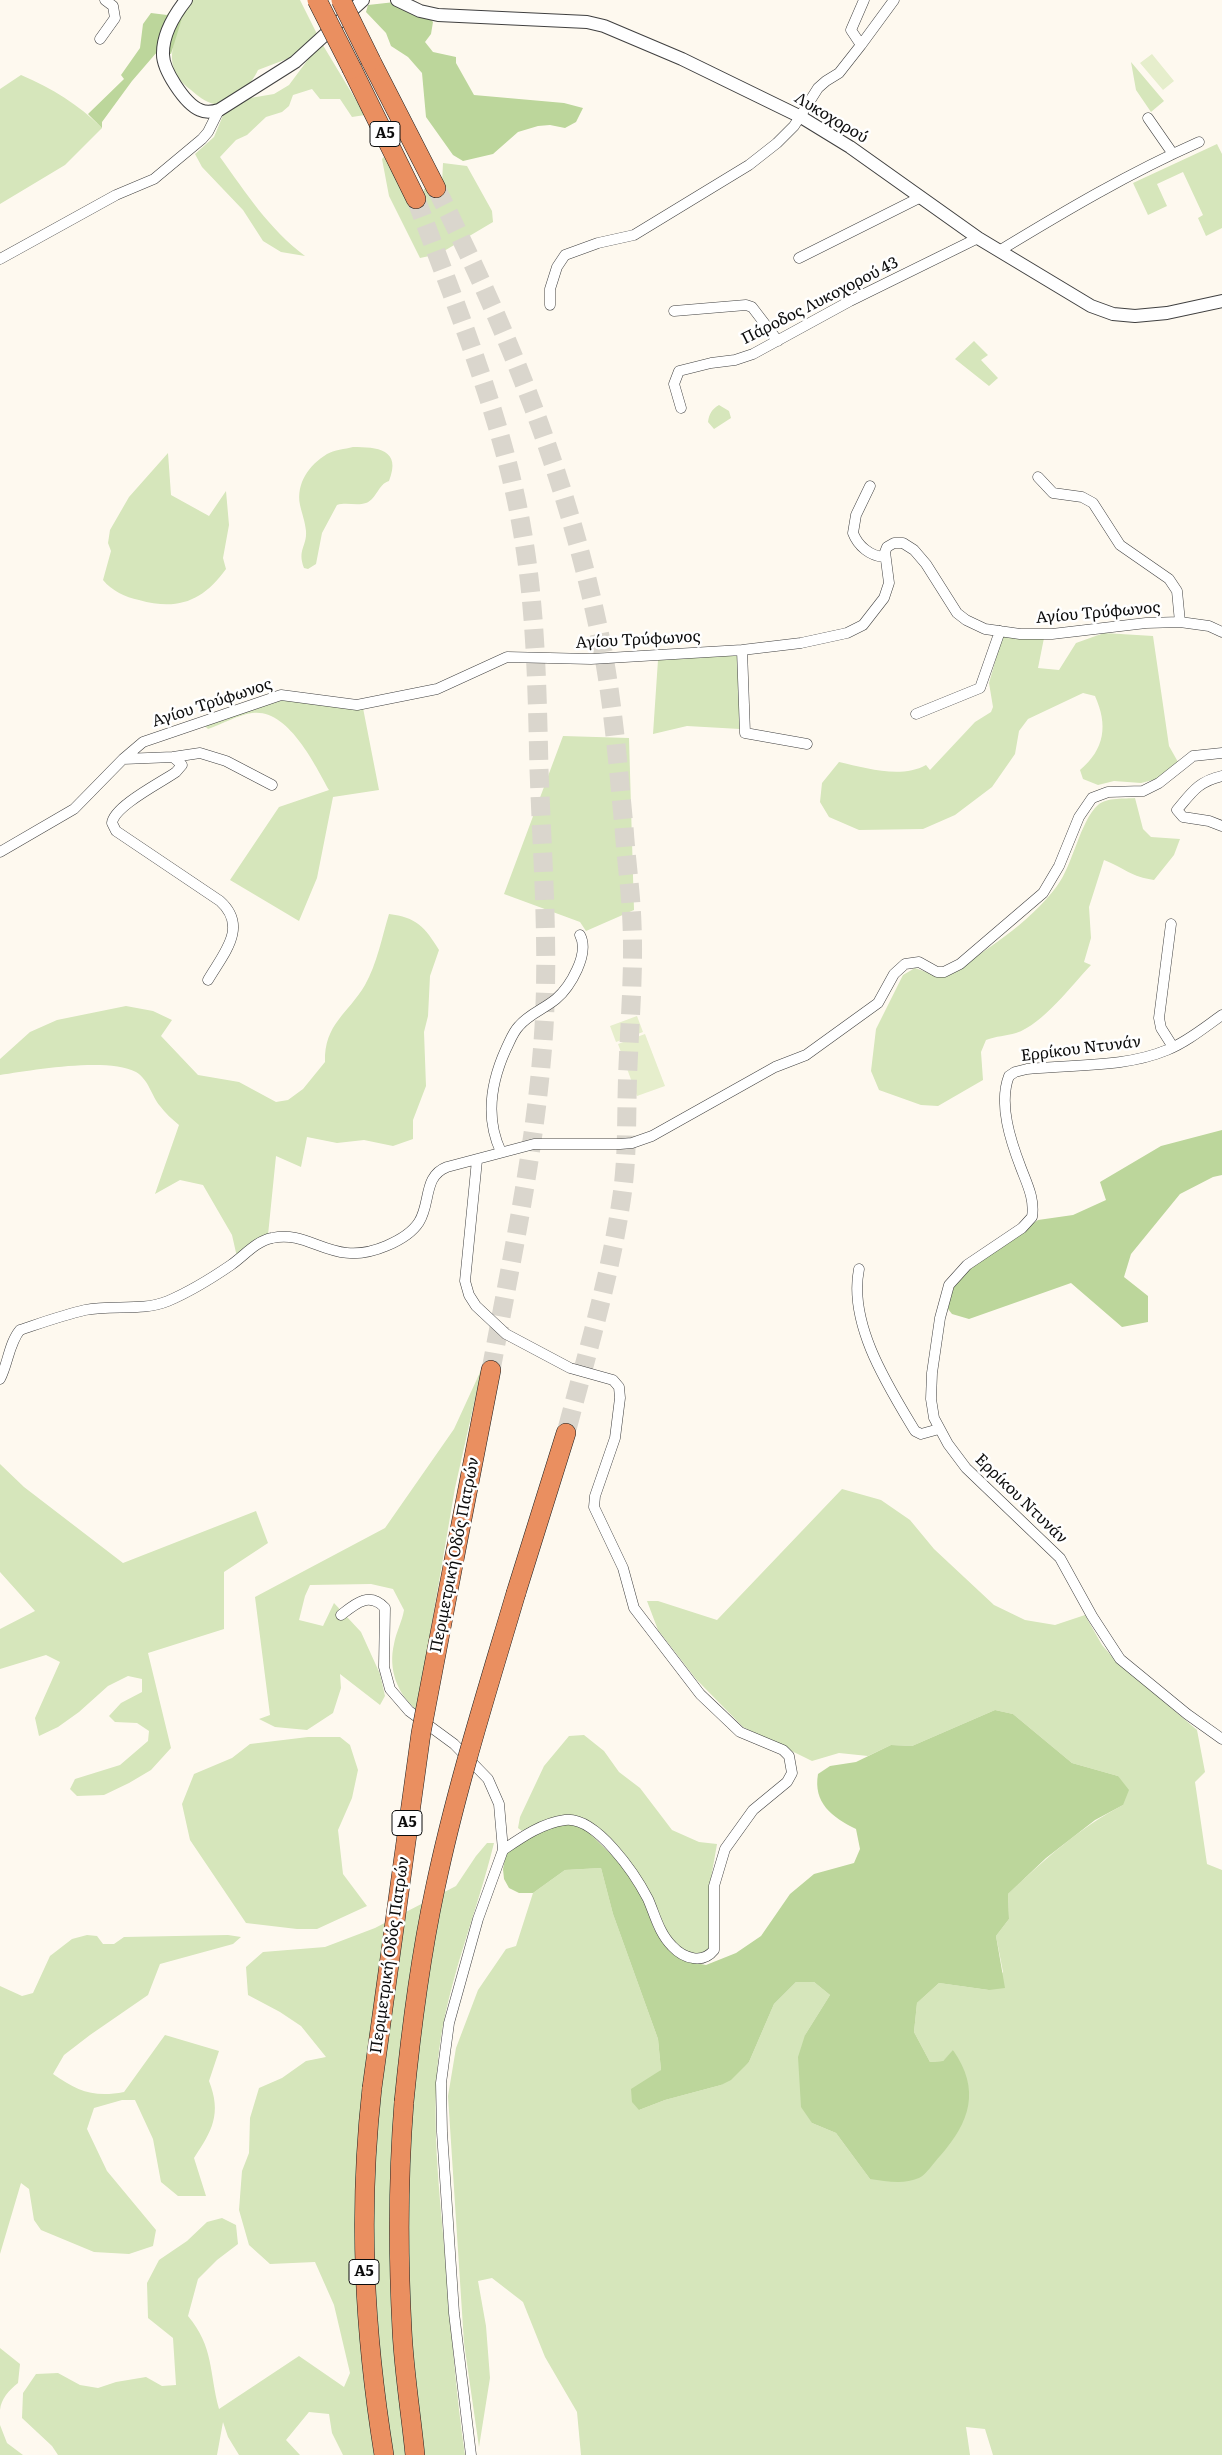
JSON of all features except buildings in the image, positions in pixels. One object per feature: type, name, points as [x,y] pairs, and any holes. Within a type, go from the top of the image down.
[{"type":"highway","name":"Α5","points":[[317,0],[416,199]]},
{"type":"highway","name":"Α5","points":[[342,0],[436,188]]},
{"type":"highway","name":"Περιμετρική Οδός Πατρών","points":[[384,2455],[370,2361],[363,2266],[365,2168],[372,2088],[421,1733],[491,1370]]},
{"type":"highway","name":"Περιμετρική Οδός Πατρών","points":[[415,2455],[402,2332],[398,2180],[404,2102],[419,1978],[435,1889],[474,1735],[566,1433]]},
{"type":"street","points":[[100,39],[115,18],[113,6],[105,0]]},
{"type":"street","points":[[186,0],[176,14],[169,30],[163,46],[163,59],[176,86],[193,107],[204,111],[219,110],[295,62],[363,0]]},
{"type":"street","name":"Λυκοχορού","points":[[396,0],[420,11],[438,15],[581,21],[597,24],[682,59],[801,117],[850,147],[978,238],[1083,302],[1113,314],[1135,316],[1158,314],[1222,301]]},
{"type":"street","points":[[862,45],[851,30],[864,0]]},
{"type":"street","points":[[550,305],[550,289],[557,267],[565,255],[598,243],[634,235],[749,165],[777,142],[801,117],[818,88],[840,73],[894,0]]},
{"type":"street","points":[[0,259],[116,195],[154,179],[202,139],[208,132],[219,110]]},
{"type":"street","points":[[1148,118],[1173,154]]},
{"type":"street","points":[[1000,250],[1088,196],[1199,142]]},
{"type":"street","points":[[799,258],[921,197]]},
{"type":"street","name":"Πάροδος Λυκοχορού 43","points":[[681,408],[674,384],[679,371],[742,358],[778,341],[850,301],[978,238]]},
{"type":"street","points":[[674,311],[746,305],[752,307],[778,341]]},
{"type":"street","points":[[1038,477],[1053,493],[1082,497],[1093,503],[1120,545],[1169,579],[1177,591],[1180,622]]},
{"type":"street","points":[[870,486],[856,515],[853,533],[866,551],[872,555],[884,558]]},
{"type":"street","name":"Αγίου Τρύφωνος","points":[[0,852],[67,814],[143,742],[281,695],[357,705],[438,689],[507,657],[591,659],[742,650],[820,640],[859,628],[876,611],[888,591],[889,583],[884,558],[885,550],[890,544],[896,542],[907,545],[923,560],[950,604],[961,616],[981,628],[1052,634],[1146,623],[1180,622],[1209,626],[1222,632]]},
{"type":"street","points":[[916,714],[980,688],[1000,631]]},
{"type":"street","points":[[742,650],[745,733],[807,744]]},
{"type":"street","points":[[124,759],[173,757],[200,753],[226,760],[272,785]]},
{"type":"street","points":[[0,1379],[9,1358],[15,1335],[20,1330],[87,1310],[131,1308],[162,1303],[232,1265],[268,1239],[288,1237],[338,1252],[354,1254],[368,1252],[393,1243],[407,1234],[419,1222],[430,1183],[438,1172],[447,1166],[478,1160],[501,1152],[541,1143],[603,1145],[640,1141],[775,1067],[806,1055],[878,1003],[894,974],[905,964],[919,962],[937,972],[953,969],[1037,900],[1049,885],[1079,818],[1094,797],[1108,792],[1143,791],[1159,784],[1193,756],[1222,753]]},
{"type":"street","points":[[173,757],[182,764],[176,772],[122,808],[113,817],[112,825],[116,831],[220,901],[229,911],[233,920],[234,932],[208,980]]},
{"type":"street","points":[[1222,776],[1206,780],[1198,786],[1177,810],[1183,817],[1209,821],[1222,826]]},
{"type":"street","points":[[1171,924],[1159,1018],[1161,1028],[1173,1047]]},
{"type":"street","points":[[501,1152],[494,1132],[492,1108],[493,1089],[498,1067],[518,1027],[555,1000],[567,986],[582,955],[580,935]]},
{"type":"street","name":"Ερρίκου Ντυνάν","points":[[1222,1015],[1173,1047],[1153,1054],[1124,1061],[1036,1068],[1017,1071],[1009,1076],[1006,1103],[1008,1120],[1014,1148],[1032,1198],[1032,1217],[1022,1228],[967,1265],[956,1276],[947,1290],[938,1331],[931,1383],[932,1406],[939,1429],[956,1455],[978,1480],[1060,1558],[1092,1616],[1120,1658],[1187,1714],[1222,1739]]},
{"type":"street","points":[[478,1160],[466,1281],[469,1295],[486,1317],[506,1334],[570,1368],[613,1380],[619,1387],[620,1398],[615,1438],[595,1496],[594,1507],[624,1568],[634,1608],[700,1694],[740,1732],[783,1750],[789,1756],[792,1772],[787,1782],[753,1810],[725,1849],[714,1886],[714,1950],[710,1955],[700,1960],[689,1958],[672,1947],[659,1927],[647,1898],[623,1860],[595,1832],[581,1822],[566,1820],[548,1825],[529,1832],[503,1850]]},
{"type":"street","points":[[859,1269],[855,1286],[862,1326],[892,1394],[915,1431],[921,1434],[939,1429]]},
{"type":"street","points":[[341,1615],[357,1602],[368,1598],[378,1601],[384,1608],[384,1667],[390,1689],[409,1711],[454,1744],[488,1779],[499,1804],[503,1850],[478,1919],[449,2023],[441,2083],[442,2132],[454,2313],[471,2455]]},
{"type":"green space","points":[[179,0],[193,0],[182,18],[171,54],[157,52],[132,81],[102,122],[102,128],[88,114],[124,79],[121,75],[140,48],[143,24],[151,13],[167,15]]},
{"type":"green space","points":[[193,0],[300,0],[317,34],[292,57],[258,70],[251,82],[234,98],[228,102],[214,104],[208,102],[185,85],[177,76],[172,62],[177,31],[185,11]]},
{"type":"green space","points":[[395,2],[427,15],[433,22],[431,34],[425,42],[433,52],[456,57],[456,63],[474,95],[564,103],[583,108],[576,122],[565,128],[550,125],[538,126],[518,132],[493,154],[463,161],[453,155],[426,117],[422,73],[408,57],[391,46],[386,33],[366,12],[368,5]]},
{"type":"green space","points":[[321,42],[365,115],[352,117],[340,99],[320,99],[312,89],[293,95],[289,106],[282,112],[266,117],[247,135],[236,140],[220,157],[269,222],[305,256],[281,252],[263,241],[243,210],[202,167],[195,154],[214,137],[224,113],[244,99],[274,94],[289,85]]},
{"type":"green space","points":[[1152,54],[1174,81],[1163,90],[1140,63]]},
{"type":"green space","points":[[1131,62],[1164,101],[1151,112],[1136,90]]},
{"type":"green space","points":[[21,75],[64,98],[102,128],[65,165],[0,204],[0,89]]},
{"type":"green space","points":[[1217,144],[1222,154],[1222,228],[1206,236],[1198,218],[1203,215],[1183,172],[1157,184],[1167,206],[1148,215],[1133,183]]},
{"type":"green space","points":[[384,157],[404,189],[423,194],[424,189],[442,184],[443,163],[467,166],[492,211],[493,222],[439,254],[420,258],[389,196],[382,159]]},
{"type":"green space","points":[[974,341],[988,355],[981,360],[998,378],[989,386],[955,359]]},
{"type":"green space","points":[[719,405],[729,411],[731,418],[714,429],[708,422],[708,419],[713,410]]},
{"type":"green space","points":[[353,447],[378,449],[390,456],[392,470],[389,481],[382,485],[373,498],[366,503],[337,505],[322,533],[316,564],[308,569],[304,568],[301,556],[306,531],[299,497],[302,482],[309,469],[321,458],[327,454]]},
{"type":"green space","points":[[168,453],[171,495],[209,516],[226,491],[229,525],[223,558],[226,569],[199,596],[188,601],[166,604],[129,597],[119,593],[103,580],[111,551],[108,543],[110,530],[129,497]]},
{"type":"green space","points":[[1104,633],[1153,636],[1169,746],[1178,762],[1161,778],[1141,783],[1114,781],[1098,785],[1083,779],[1080,770],[1095,754],[1102,736],[1103,727],[1102,717],[1095,696],[1083,693],[1028,719],[1019,731],[1015,754],[992,787],[955,815],[923,829],[859,830],[829,817],[820,802],[822,783],[839,762],[883,771],[906,771],[926,765],[930,770],[975,722],[991,712],[993,707],[989,683],[1003,634],[1044,638],[1038,668],[1059,670],[1076,643]]},
{"type":"green space","points":[[740,653],[740,729],[687,726],[653,734],[658,660]]},
{"type":"green space","points":[[281,698],[363,708],[379,790],[333,797],[317,878],[299,921],[230,880],[279,807],[329,790],[299,740],[277,719],[265,714],[252,713],[208,729],[202,723]]},
{"type":"green space","points":[[563,736],[629,738],[634,910],[586,931],[580,922],[504,894]]},
{"type":"green space","points":[[1135,798],[1143,829],[1151,837],[1180,839],[1174,855],[1154,880],[1146,879],[1104,860],[1089,907],[1091,938],[1084,962],[1091,965],[1056,1004],[1036,1022],[1016,1033],[986,1040],[981,1052],[983,1080],[938,1106],[921,1105],[879,1090],[871,1071],[876,1029],[903,975],[915,968],[937,976],[946,977],[1020,925],[1046,900],[1063,877],[1086,821],[1098,805],[1111,800]]},
{"type":"green space","points":[[389,914],[398,915],[419,924],[439,950],[430,976],[428,1016],[424,1032],[426,1086],[413,1120],[413,1139],[393,1146],[364,1140],[337,1143],[307,1137],[301,1167],[276,1156],[268,1235],[237,1257],[232,1235],[203,1185],[180,1180],[155,1194],[179,1125],[162,1109],[147,1083],[140,1075],[123,1068],[107,1065],[89,1065],[0,1075],[0,1059],[30,1032],[57,1020],[126,1006],[153,1011],[172,1020],[161,1036],[198,1075],[239,1082],[276,1102],[288,1100],[303,1089],[325,1062],[328,1038],[338,1020],[358,995],[369,977]]},
{"type":"green space","points":[[637,1016],[643,1032],[616,1042],[610,1026]]},
{"type":"green space","points":[[645,1034],[665,1086],[637,1096],[618,1044]]},
{"type":"green space","points":[[1222,1130],[1222,1175],[1213,1177],[1180,1194],[1131,1254],[1124,1277],[1148,1296],[1148,1322],[1122,1327],[1071,1283],[969,1319],[952,1314],[948,1309],[955,1281],[976,1262],[1038,1220],[1073,1215],[1106,1200],[1100,1182],[1161,1146]]},
{"type":"green space","points":[[482,1368],[455,1488],[417,1710],[399,1689],[393,1672],[392,1653],[404,1610],[393,1589],[371,1584],[310,1585],[299,1620],[323,1626],[334,1603],[361,1632],[380,1674],[385,1696],[380,1705],[340,1674],[341,1688],[333,1713],[307,1730],[275,1727],[259,1719],[270,1715],[255,1597],[385,1528],[454,1429]]},
{"type":"green space","points":[[0,1464],[24,1487],[123,1563],[256,1511],[268,1543],[224,1572],[224,1629],[148,1653],[171,1748],[151,1770],[104,1795],[77,1796],[70,1789],[75,1779],[120,1765],[148,1741],[149,1731],[137,1723],[115,1722],[109,1716],[121,1703],[142,1692],[142,1679],[128,1676],[108,1686],[79,1712],[58,1727],[39,1736],[35,1718],[60,1662],[46,1655],[0,1669],[0,1629],[35,1611],[0,1572]]},
{"type":"green space","points":[[842,1489],[881,1500],[910,1520],[934,1549],[994,1605],[1025,1620],[1055,1625],[1085,1615],[1102,1645],[1115,1660],[1197,1730],[1205,1772],[1195,1782],[1207,1864],[1222,1870],[1222,2455],[993,2455],[985,2429],[966,2427],[970,2455],[581,2455],[577,2412],[545,2357],[523,2302],[492,2278],[478,2281],[486,2326],[490,2378],[479,2447],[464,2343],[448,2096],[456,2048],[478,1990],[506,1949],[516,1946],[533,1893],[565,1870],[601,1868],[613,1914],[658,2039],[661,2070],[639,2110],[665,2100],[721,2085],[749,2062],[774,2004],[796,1982],[814,1982],[830,1995],[805,2035],[812,2123],[836,2133],[870,2179],[954,2050],[943,2061],[930,2062],[914,2032],[917,2003],[939,1983],[989,1990],[1003,1972],[996,1936],[1009,1919],[1008,1894],[1077,1834],[1123,1805],[1118,1776],[1072,1763],[1013,1714],[995,1710],[912,1746],[891,1745],[868,1756],[839,1753],[812,1761],[743,1727],[696,1679],[658,1630],[647,1601],[658,1601],[717,1620]]},
{"type":"green space","points":[[995,1710],[1013,1714],[1072,1763],[1118,1776],[1129,1790],[1123,1805],[1095,1820],[1046,1858],[1008,1894],[1009,1919],[996,1936],[1005,1988],[989,1990],[939,1983],[917,2003],[914,2032],[930,2062],[943,2061],[953,2050],[962,2065],[969,2092],[965,2118],[959,2131],[928,2171],[919,2178],[907,2181],[894,2182],[870,2179],[836,2133],[812,2123],[801,2107],[798,2057],[805,2035],[830,1995],[814,1982],[796,1982],[774,2004],[749,2062],[731,2080],[721,2085],[665,2100],[639,2110],[632,2102],[631,2089],[661,2070],[658,2039],[613,1914],[601,1868],[565,1870],[533,1893],[519,1893],[509,1888],[504,1879],[503,1869],[506,1854],[526,1838],[560,1824],[582,1826],[620,1863],[644,1900],[654,1929],[670,1949],[690,1962],[706,1965],[736,1953],[761,1936],[790,1894],[814,1874],[854,1863],[860,1849],[856,1829],[832,1814],[821,1801],[817,1784],[818,1774],[830,1766],[856,1762],[891,1745],[912,1746]]},
{"type":"green space","points":[[584,1735],[604,1751],[619,1772],[640,1788],[672,1830],[699,1842],[717,1844],[710,1884],[710,1947],[706,1951],[697,1954],[688,1953],[675,1943],[641,1879],[612,1843],[593,1824],[584,1819],[569,1816],[553,1819],[522,1831],[518,1828],[520,1817],[544,1766],[569,1736]]},
{"type":"green space","points":[[308,1737],[340,1737],[350,1745],[358,1770],[352,1798],[338,1830],[343,1874],[367,1906],[317,1929],[297,1929],[246,1923],[190,1840],[182,1804],[194,1774],[232,1758],[250,1744]]},
{"type":"green space","points":[[487,1843],[494,1843],[456,1972],[443,2025],[439,2051],[436,2102],[440,2204],[456,2380],[465,2455],[343,2455],[332,2433],[329,2414],[309,2412],[286,2440],[300,2455],[239,2455],[228,2437],[223,2422],[217,2455],[58,2455],[52,2446],[22,2418],[23,2393],[36,2374],[58,2373],[80,2385],[98,2388],[116,2382],[146,2377],[162,2386],[176,2385],[173,2338],[148,2318],[147,2283],[159,2260],[187,2241],[207,2222],[222,2218],[236,2225],[238,2244],[217,2260],[198,2279],[188,2316],[207,2349],[219,2409],[299,2356],[344,2387],[350,2373],[334,2305],[315,2262],[270,2264],[249,2245],[239,2210],[242,2171],[249,2153],[250,2118],[259,2088],[282,2078],[306,2061],[326,2057],[301,2026],[248,1995],[246,1967],[263,1952],[325,1947],[375,1928],[456,1886]]},
{"type":"green space","points":[[87,1935],[97,1936],[103,1944],[114,1944],[124,1937],[228,1935],[241,1937],[233,1944],[160,1964],[148,1995],[64,2055],[53,2074],[70,2085],[86,2092],[113,2094],[124,2092],[165,2035],[219,2051],[209,2081],[215,2103],[213,2122],[206,2139],[194,2158],[206,2196],[178,2196],[161,2182],[153,2139],[135,2100],[122,2100],[94,2108],[87,2129],[107,2171],[156,2230],[153,2246],[129,2254],[94,2252],[41,2230],[34,2220],[29,2189],[21,2183],[0,2254],[0,1986],[22,1996],[33,1993],[50,1956],[72,1939]]},
{"type":"green space","points":[[0,2348],[20,2364],[18,2383],[6,2395],[0,2410]]},
{"type":"green space","points":[[0,2425],[7,2443],[23,2455],[0,2455]]},
{"type":"tunnel","points":[[436,188],[463,242],[512,353],[554,466],[588,582],[601,641],[609,687],[617,757],[631,900],[632,942],[625,1173],[606,1281],[566,1433]]},
{"type":"tunnel","points":[[416,199],[476,359],[502,441],[526,554],[535,646],[546,962],[544,1027],[541,1070],[530,1156],[491,1370]]}]
